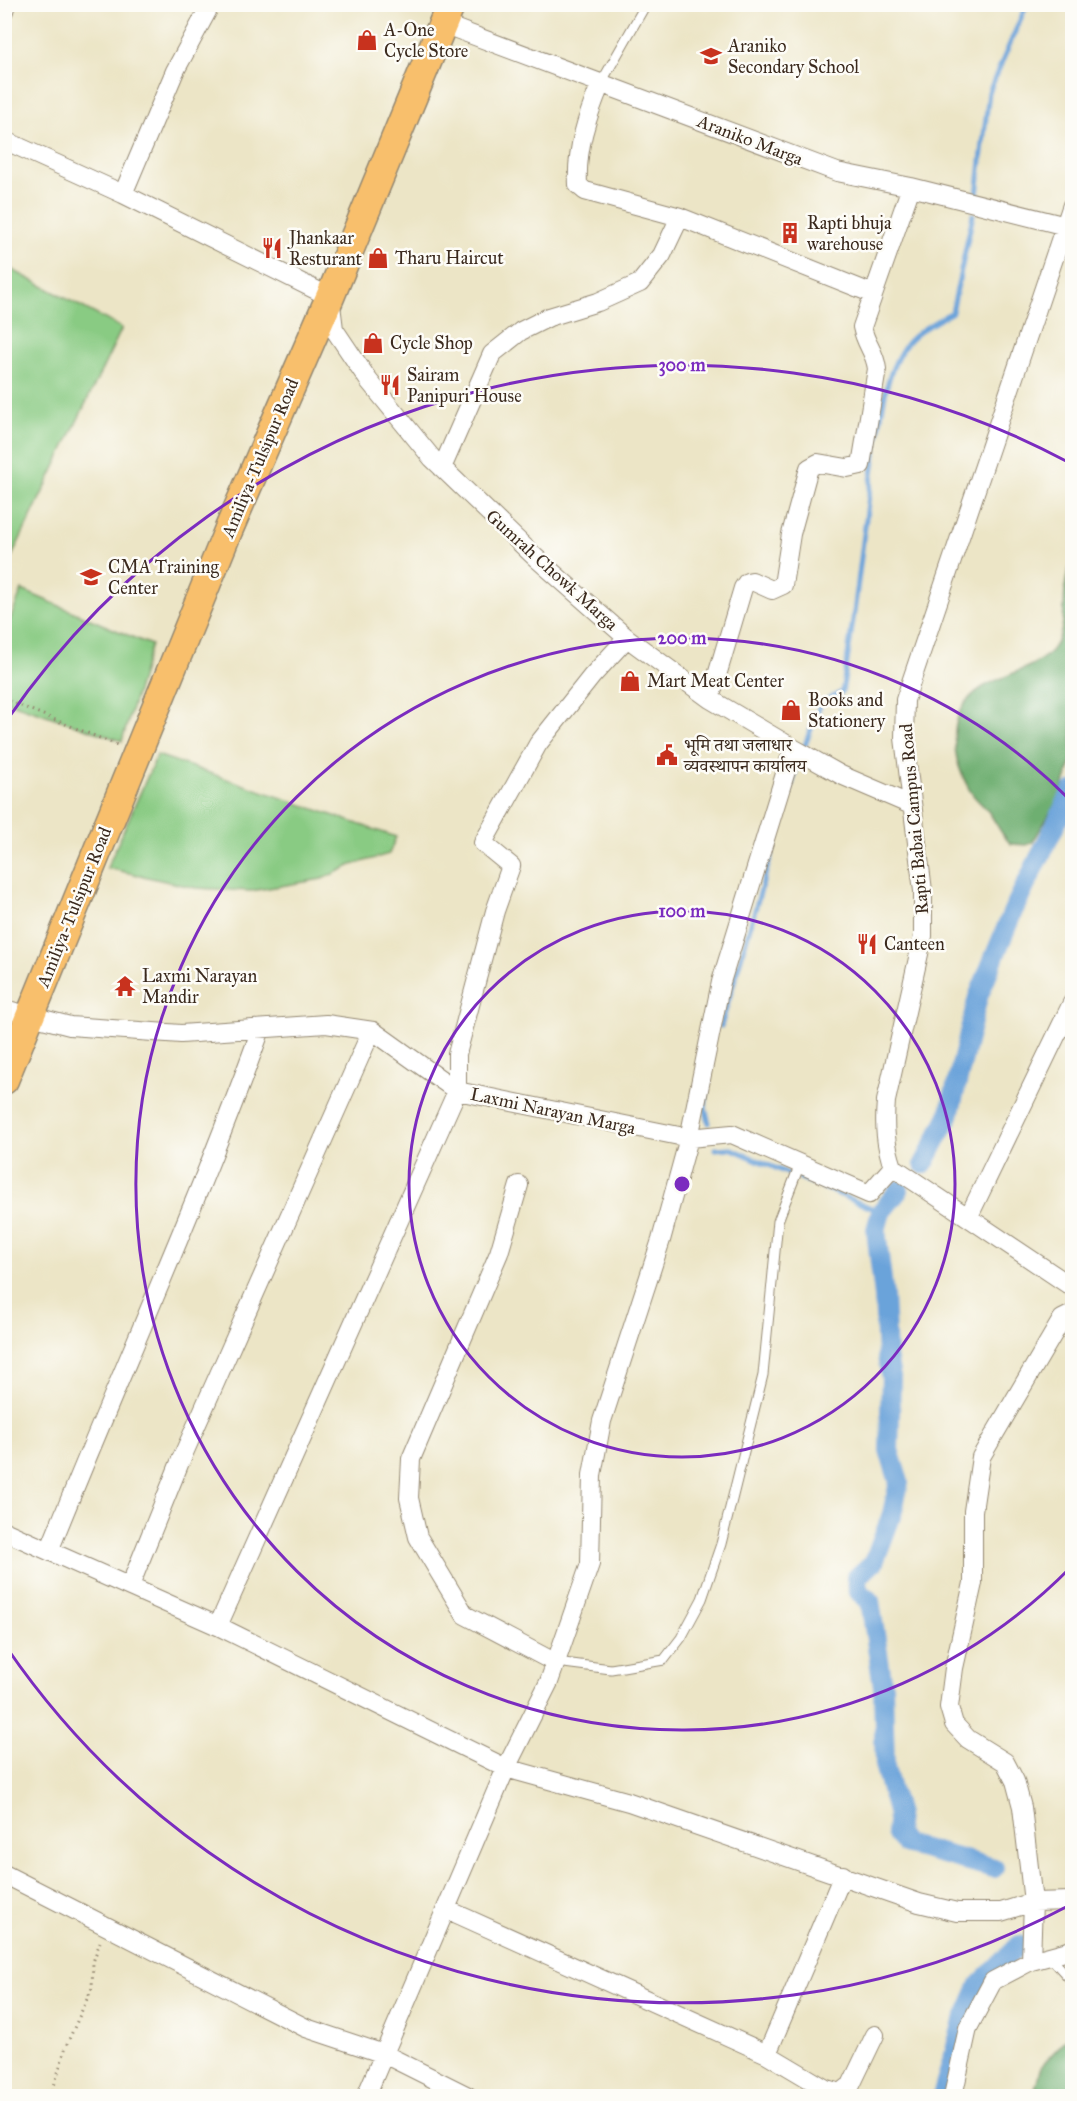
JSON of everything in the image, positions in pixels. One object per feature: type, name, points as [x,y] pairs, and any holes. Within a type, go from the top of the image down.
[{"type":"main road","name":"Amiliya-Tulsipur Road","points":[[4,1080],[17,1013],[138,753],[228,531],[330,297],[447,14]]},
{"type":"street","points":[[4,11],[6,4]]},
{"type":"street","points":[[123,194],[175,71],[211,4]]},
{"type":"street","name":"Araniko Marga","points":[[447,14],[601,82],[766,147],[837,171],[1066,226]]},
{"type":"street","points":[[601,82],[582,131],[577,169],[578,185],[585,192],[680,217],[872,293]]},
{"type":"street","points":[[4,140],[123,194],[330,297]]},
{"type":"street","points":[[710,699],[743,588],[747,582],[752,581],[772,590],[783,585],[791,534],[809,468],[818,463],[847,468],[861,465],[877,369],[876,354],[866,344],[862,327],[911,187]]},
{"type":"street","name":"Rapti Babai Campus Road","points":[[893,1167],[886,1148],[886,1101],[923,936],[923,891],[904,738],[905,700],[1072,205]]},
{"type":"street","points":[[442,468],[492,354],[521,331],[549,317],[598,302],[640,283],[662,255],[680,217]]},
{"type":"street","name":"Gumrah Chowk Marga","points":[[330,297],[334,329],[369,381],[442,468],[536,557],[627,638],[710,699],[793,748],[841,775],[911,805]]},
{"type":"street","points":[[218,1626],[457,1091],[457,1054],[495,911],[511,866],[483,843],[538,744],[592,676],[627,638]]},
{"type":"street","points":[[366,2097],[506,1768],[556,1663],[591,1564],[592,1475],[602,1421],[661,1240],[689,1138],[722,982],[793,748]]},
{"type":"street","points":[[969,1216],[1072,1003]]},
{"type":"street","name":"Laxmi Narayan Marga","points":[[17,1013],[70,1026],[181,1034],[326,1024],[371,1032],[457,1091],[689,1138],[732,1134],[868,1194],[893,1167]]},
{"type":"street","points":[[49,1551],[119,1378],[220,1143],[261,1029]]},
{"type":"street","points":[[130,1586],[244,1316],[371,1032]]},
{"type":"street","points":[[893,1167],[1072,1287]]},
{"type":"street","points":[[519,1185],[499,1253],[411,1459],[408,1498],[418,1537],[465,1615],[556,1663]]},
{"type":"street","points":[[1031,1961],[1032,1902],[1022,1806],[1015,1781],[1005,1762],[968,1739],[954,1724],[949,1707],[954,1668],[973,1583],[973,1511],[981,1456],[1062,1318],[1072,1314]]},
{"type":"street","points":[[4,1531],[218,1626],[506,1768],[629,1802],[919,1903],[957,1912],[1001,1912],[1032,1902],[1072,1901]]},
{"type":"street","points":[[4,1874],[306,2028],[384,2054],[468,2097]]},
{"type":"street","points":[[767,2054],[843,1875]]},
{"type":"street","points":[[446,1909],[767,2054],[826,2089],[841,2093],[851,2085],[875,2035]]},
{"type":"street","points":[[953,2097],[968,2028],[993,1981],[1031,1961],[1072,1950]]},
{"type":"lane","points":[[601,82],[646,4]]},
{"type":"lane","points":[[556,1663],[611,1669],[664,1660],[681,1638],[702,1599],[721,1544],[763,1376],[778,1221],[800,1164]]},
{"type":"lane","points":[[1050,1957],[1072,1981]]},
{"type":"path","points":[[4,699],[138,753]]},
{"type":"path","points":[[51,2097],[66,2046],[92,1988],[93,1962],[100,1942],[102,1922]]},
{"type":"green space","points":[[5,266],[122,328],[12,556],[4,553]]},
{"type":"green space","points":[[1072,563],[1072,761],[1059,798],[1033,842],[1027,845],[1011,844],[988,811],[971,793],[963,776],[955,748],[957,721],[962,708],[983,687],[1037,662],[1051,651],[1058,641],[1061,630],[1065,584]]},
{"type":"green space","points":[[22,590],[151,645],[122,741],[5,701],[5,632]]},
{"type":"green space","points":[[157,755],[396,837],[389,854],[352,865],[322,879],[251,891],[196,888],[107,868]]},
{"type":"green space","points":[[1072,2033],[1072,2096],[1033,2096],[1041,2066]]},
{"type":"waterway","points":[[977,195],[989,92],[1027,4]]},
{"type":"waterway","points":[[805,745],[821,703],[842,692],[872,473],[888,383],[896,360],[912,338],[952,312],[973,215]]},
{"type":"waterway","points":[[721,1026],[798,763]]},
{"type":"waterway","points":[[924,1164],[949,1115],[978,997],[1013,911],[1072,791]]},
{"type":"waterway","points":[[707,1091],[705,1107],[709,1123]]},
{"type":"waterway","points":[[715,1149],[730,1148],[789,1174]]},
{"type":"waterway","points":[[800,1178],[881,1212]]},
{"type":"waterway","points":[[899,1190],[881,1212],[876,1230],[891,1378],[889,1450],[899,1482],[892,1514],[874,1562],[856,1578],[859,1592],[870,1601],[883,1686],[885,1768],[898,1815],[896,1833],[905,1844],[994,1868]]},
{"type":"waterway","points":[[942,2096],[962,2025],[980,1984],[1019,1945]]},
{"type":"place","name":"A-One Cycle Store","points":[[367,40]]},
{"type":"place","name":"Araniko Secondary School","points":[[711,56]]},
{"type":"place","name":"Rapti bhuja warehouse","points":[[790,233]]},
{"type":"place","name":"Jhankaar Resturant","points":[[272,248]]},
{"type":"place","name":"Tharu Haircut","points":[[378,258]]},
{"type":"place","name":"Cycle Shop","points":[[373,343]]},
{"type":"place","name":"Sairam Panipuri House","points":[[390,385]]},
{"type":"place","name":"CMA Training Center","points":[[91,577]]},
{"type":"place","name":"Mart Meat Center","points":[[630,681]]},
{"type":"place","name":"Books and Stationery","points":[[791,710]]},
{"type":"place","name":"भूमि तथा जलाधार व्यवस्थापन कार्यालय","points":[[667,755]]},
{"type":"place","name":"Canteen","points":[[867,944]]},
{"type":"place","name":"Laxmi Narayan Mandir","points":[[125,986]]}]
